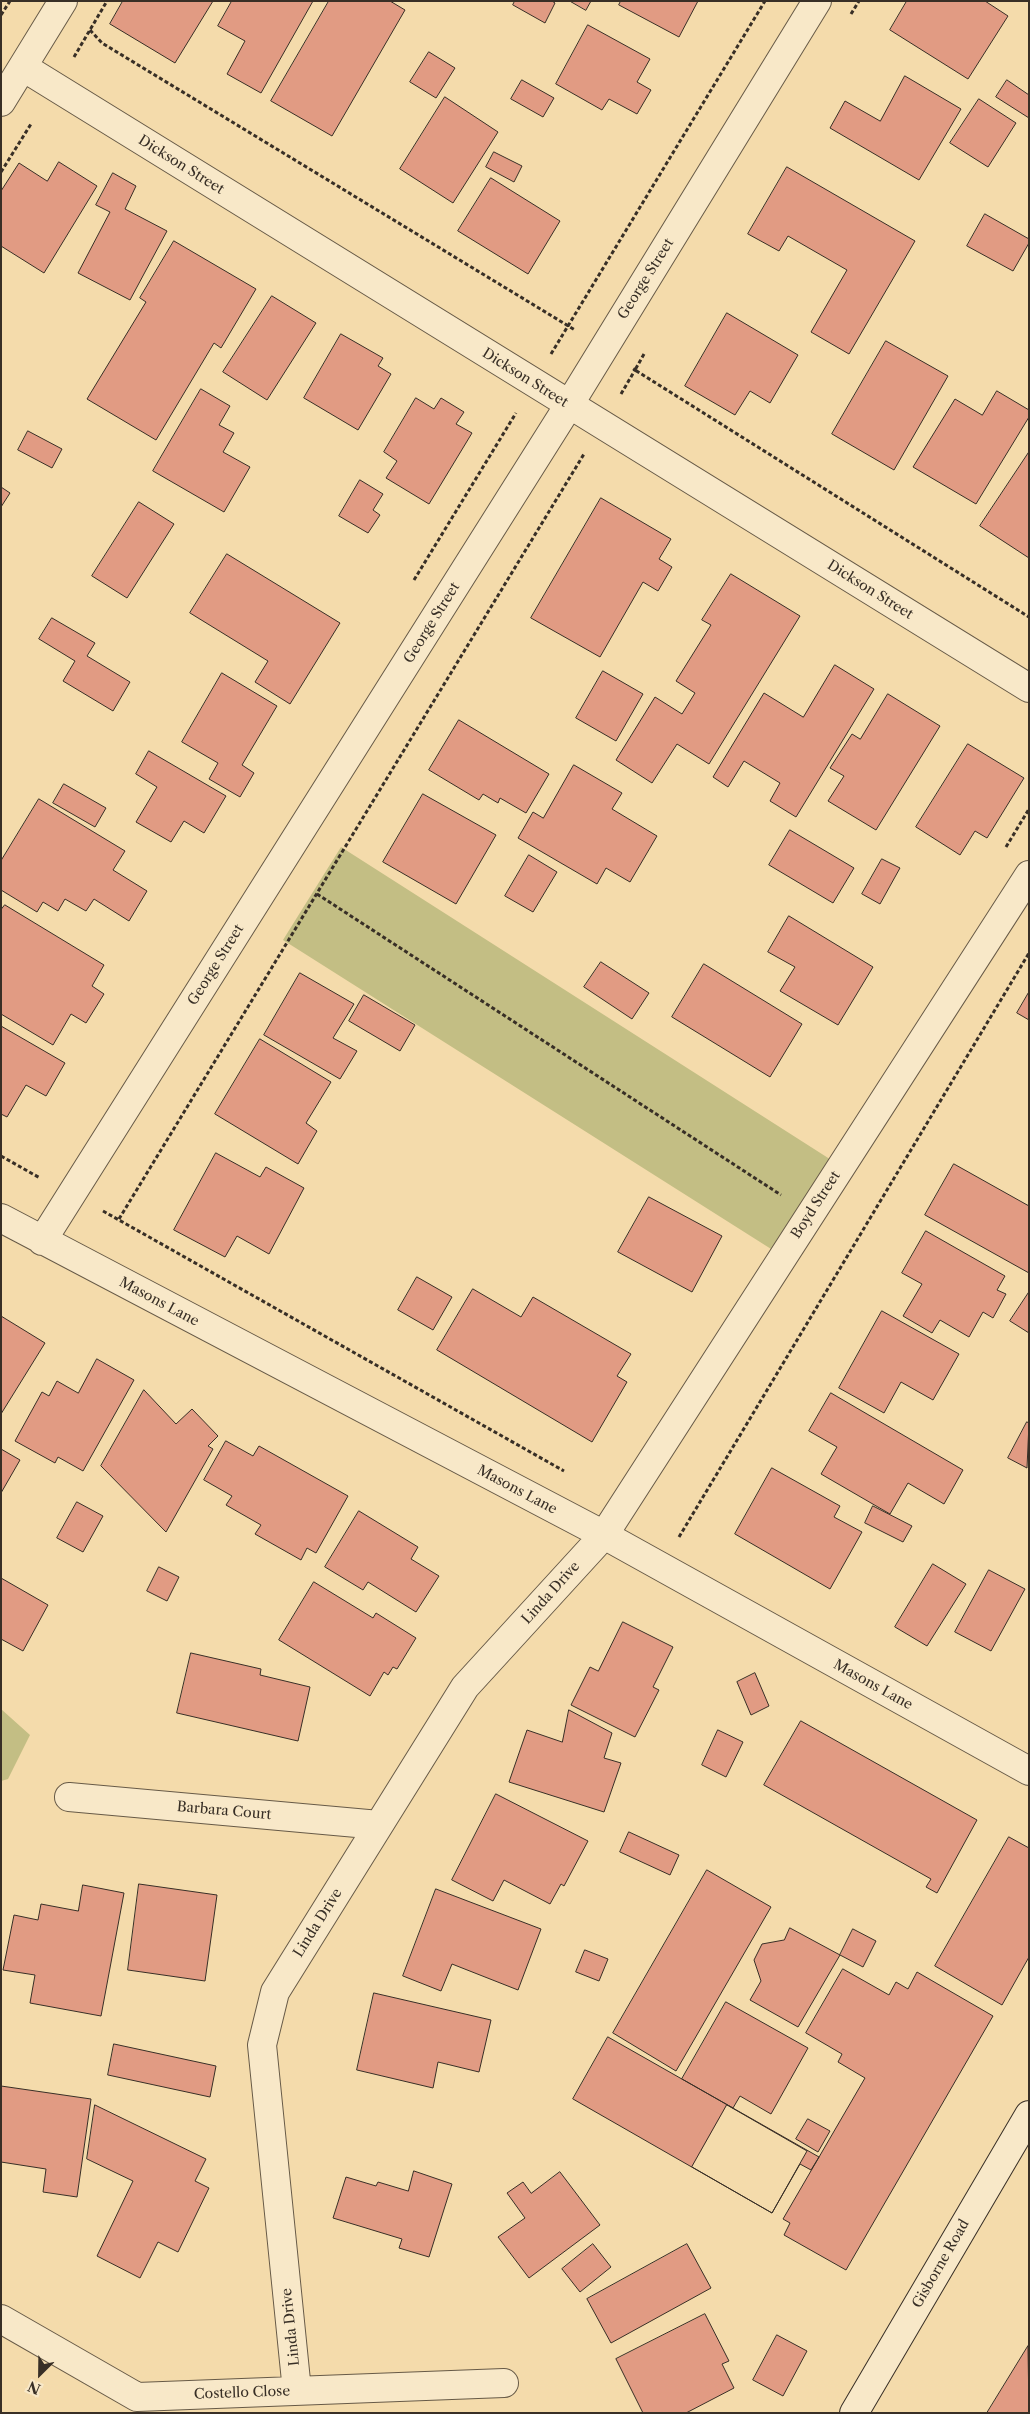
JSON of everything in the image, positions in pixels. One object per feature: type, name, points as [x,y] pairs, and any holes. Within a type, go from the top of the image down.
[{"type":"street","points":[[1,102],[63,1]]},
{"type":"street","name":"George Street","points":[[42,1241],[569,405],[817,1]]},
{"type":"street","name":"Dickson Street","points":[[23,67],[1029,688]]},
{"type":"street","name":"Boyd Street","points":[[604,1535],[1029,876]]},
{"type":"street","name":"Masons Lane","points":[[1,1218],[604,1535],[1029,1771]]},
{"type":"street","name":"Linda Drive","points":[[297,2391],[262,2045],[275,1992],[465,1687],[604,1535]]},
{"type":"street","name":"Barbara Court","points":[[69,1797],[379,1825]]},
{"type":"street","name":"Gisborne Road","points":[[854,2413],[1029,2115]]},
{"type":"street","name":"Costello Close","points":[[1,2319],[137,2397],[504,2383]]},
{"type":"path","points":[[1,15],[10,1]]},
{"type":"path","points":[[107,1],[90,30],[102,43],[568,326],[765,1]]},
{"type":"path","points":[[849,18],[859,1]]},
{"type":"path","points":[[1,172],[34,119]]},
{"type":"path","points":[[645,354],[635,370],[1029,617]]},
{"type":"path","points":[[119,1219],[585,453]]},
{"type":"path","points":[[317,894],[790,1200]]},
{"type":"path","points":[[679,1538],[1029,953]]},
{"type":"path","points":[[1,1156],[48,1182]]},
{"type":"shaded area","points":[[341,847],[836,1163],[779,1254],[283,940]]},
{"type":"shaded area","points":[[1,1709],[30,1735],[8,1779],[1,1781]]},
{"type":"building","points":[[123,1],[213,1],[175,63],[110,24]]},
{"type":"building","points":[[232,1],[313,1],[261,93],[227,74],[245,41],[218,26]]},
{"type":"building","points":[[329,1],[390,1],[405,10],[332,136],[271,101]]},
{"type":"building","points":[[515,1],[552,1],[555,3],[545,23],[513,5]]},
{"type":"building","points":[[570,1],[591,1],[586,10]]},
{"type":"building","points":[[621,1],[698,1],[679,37],[619,5]]},
{"type":"building","points":[[907,1],[985,1],[1008,16],[968,79],[890,30]]},
{"type":"building","points":[[588,25],[650,59],[637,82],[651,90],[637,114],[609,99],[602,110],[556,84]]},
{"type":"building","points":[[429,52],[455,68],[436,98],[410,82]]},
{"type":"building","points":[[905,76],[961,109],[919,180],[830,128],[845,101],[880,121]]},
{"type":"building","points":[[522,80],[554,98],[543,117],[511,99]]},
{"type":"building","points":[[1007,80],[1029,95],[1029,118],[996,97]]},
{"type":"building","points":[[445,97],[498,132],[453,203],[400,169]]},
{"type":"building","points":[[979,99],[1016,123],[988,167],[950,143]]},
{"type":"building","points":[[494,152],[522,166],[514,182],[486,167]]},
{"type":"building","points":[[59,162],[97,186],[44,273],[1,246],[1,191],[19,163],[47,181]]},
{"type":"building","points":[[787,167],[915,241],[849,354],[811,332],[847,270],[788,236],[779,251],[748,234]]},
{"type":"building","points":[[113,173],[136,186],[125,209],[167,231],[130,300],[78,273],[110,212],[96,205]]},
{"type":"building","points":[[491,178],[560,221],[528,274],[458,231]]},
{"type":"building","points":[[985,214],[1029,239],[1029,243],[1013,271],[967,246]]},
{"type":"building","points":[[174,241],[256,289],[221,348],[214,343],[156,440],[87,399],[146,302],[140,298]]},
{"type":"building","points":[[272,296],[316,323],[267,400],[223,372]]},
{"type":"building","points":[[727,313],[798,355],[770,403],[750,391],[735,415],[685,386]]},
{"type":"building","points":[[341,334],[383,358],[378,366],[391,374],[358,430],[304,398]]},
{"type":"building","points":[[886,341],[948,376],[894,470],[832,434]]},
{"type":"building","points":[[201,389],[230,406],[219,425],[234,433],[223,452],[250,467],[224,512],[153,471]]},
{"type":"building","points":[[997,391],[1029,410],[1029,417],[976,504],[913,467],[955,399],[982,415]]},
{"type":"building","points":[[416,398],[434,409],[441,398],[464,412],[456,424],[472,433],[429,504],[386,478],[397,461],[384,452]]},
{"type":"building","points":[[28,431],[62,449],[52,468],[18,450]]},
{"type":"building","points":[[1029,452],[1029,558],[980,526]]},
{"type":"building","points":[[360,480],[383,494],[373,510],[380,515],[368,533],[339,516]]},
{"type":"building","points":[[1,487],[10,493],[1,507]]},
{"type":"building","points":[[601,498],[671,539],[659,559],[672,567],[658,591],[643,582],[600,657],[531,618]]},
{"type":"building","points":[[139,502],[174,524],[127,598],[92,576]]},
{"type":"building","points":[[227,554],[340,623],[290,704],[255,682],[268,661],[190,613]]},
{"type":"building","points":[[731,574],[800,616],[709,764],[677,744],[652,783],[616,760],[655,697],[682,714],[695,693],[676,681],[711,625],[702,620]]},
{"type":"building","points":[[52,618],[95,643],[87,656],[130,682],[113,711],[63,681],[75,661],[39,639]]},
{"type":"building","points":[[835,665],[874,689],[796,817],[770,801],[780,783],[744,761],[728,787],[713,777],[764,693],[803,717]]},
{"type":"building","points":[[603,671],[643,694],[616,741],[576,718]]},
{"type":"building","points":[[222,673],[277,706],[242,765],[254,773],[240,797],[209,779],[218,763],[182,742]]},
{"type":"building","points":[[888,694],[940,726],[876,830],[828,801],[844,776],[830,768],[852,734],[860,739]]},
{"type":"building","points":[[459,720],[549,774],[526,813],[500,798],[498,803],[483,794],[479,800],[429,770]]},
{"type":"building","points":[[968,744],[1024,778],[987,838],[975,831],[960,855],[916,827]]},
{"type":"building","points":[[149,751],[226,796],[204,833],[184,821],[171,842],[136,822],[157,787],[136,774]]},
{"type":"building","points":[[574,765],[622,793],[612,809],[657,836],[630,882],[606,868],[597,884],[518,838],[533,812],[543,818]]},
{"type":"building","points":[[64,784],[106,808],[95,827],[53,803]]},
{"type":"building","points":[[423,794],[496,835],[456,904],[383,862]]},
{"type":"building","points":[[39,799],[125,851],[113,870],[147,891],[129,921],[94,899],[86,911],[65,899],[58,911],[43,902],[37,912],[1,890],[1,861]]},
{"type":"building","points":[[790,830],[854,868],[833,903],[769,865]]},
{"type":"building","points":[[529,855],[557,872],[533,912],[505,896]]},
{"type":"building","points":[[882,859],[900,868],[880,904],[862,894]]},
{"type":"building","points":[[5,905],[104,965],[92,986],[104,994],[86,1023],[71,1014],[53,1045],[1,1014],[1,910]]},
{"type":"building","points":[[789,916],[873,967],[838,1025],[780,991],[795,967],[768,952]]},
{"type":"building","points":[[601,962],[649,993],[632,1019],[584,987]]},
{"type":"building","points":[[704,964],[802,1024],[770,1077],[672,1017]]},
{"type":"building","points":[[300,973],[354,1004],[333,1038],[357,1051],[340,1079],[264,1035]]},
{"type":"building","points":[[1029,992],[1029,1020],[1017,1013]]},
{"type":"building","points":[[364,995],[415,1025],[400,1051],[349,1021]]},
{"type":"building","points":[[1,1026],[65,1063],[46,1096],[26,1085],[7,1117],[1,1114]]},
{"type":"building","points":[[260,1039],[331,1082],[306,1123],[317,1131],[298,1164],[215,1114]]},
{"type":"building","points":[[216,1153],[260,1177],[266,1167],[304,1188],[269,1254],[237,1236],[225,1257],[174,1230]]},
{"type":"building","points":[[954,1164],[1029,1206],[1029,1273],[925,1215]]},
{"type":"building","points":[[649,1197],[722,1236],[692,1292],[618,1252]]},
{"type":"building","points":[[926,1231],[1005,1276],[997,1290],[1006,1294],[993,1318],[983,1312],[969,1337],[940,1320],[932,1333],[903,1316],[922,1284],[902,1273]]},
{"type":"building","points":[[417,1277],[452,1297],[433,1330],[398,1310]]},
{"type":"building","points":[[473,1289],[521,1317],[533,1297],[631,1354],[617,1376],[627,1382],[592,1442],[437,1350]]},
{"type":"building","points":[[1029,1292],[1029,1333],[1010,1321]]},
{"type":"building","points":[[882,1311],[959,1354],[933,1400],[901,1382],[884,1413],[839,1388]]},
{"type":"building","points":[[1,1316],[45,1343],[1,1414]]},
{"type":"building","points":[[97,1359],[134,1380],[83,1471],[58,1457],[55,1463],[15,1441],[42,1392],[49,1396],[57,1381],[78,1393]]},
{"type":"building","points":[[144,1390],[176,1424],[192,1409],[218,1436],[208,1446],[213,1449],[166,1532],[101,1466]]},
{"type":"building","points":[[831,1393],[963,1470],[944,1504],[908,1483],[890,1514],[821,1474],[837,1447],[809,1431]]},
{"type":"building","points":[[1027,1422],[1029,1423],[1027,1468],[1008,1458]]},
{"type":"building","points":[[226,1441],[253,1456],[259,1446],[348,1496],[316,1553],[307,1548],[301,1560],[255,1534],[261,1525],[226,1505],[232,1496],[204,1480]]},
{"type":"building","points":[[1,1449],[20,1460],[1,1493]]},
{"type":"building","points":[[772,1468],[840,1506],[834,1517],[862,1532],[830,1589],[735,1534]]},
{"type":"building","points":[[77,1502],[103,1516],[83,1552],[57,1538]]},
{"type":"building","points":[[873,1506],[912,1526],[903,1542],[865,1523]]},
{"type":"building","points":[[359,1511],[418,1547],[411,1559],[439,1576],[416,1612],[368,1582],[363,1590],[325,1567]]},
{"type":"building","points":[[933,1564],[966,1584],[927,1646],[895,1627]]},
{"type":"building","points":[[159,1567],[179,1577],[167,1601],[147,1591]]},
{"type":"building","points":[[989,1570],[1025,1589],[991,1651],[955,1632]]},
{"type":"building","points":[[1,1578],[48,1605],[23,1651],[1,1639]]},
{"type":"building","points":[[314,1582],[373,1618],[376,1613],[416,1638],[397,1669],[393,1667],[388,1675],[384,1672],[370,1696],[279,1640]]},
{"type":"building","points":[[623,1622],[673,1647],[653,1687],[659,1690],[635,1737],[571,1705],[590,1667],[598,1671]]},
{"type":"building","points":[[191,1653],[261,1669],[260,1675],[310,1687],[298,1741],[177,1713]]},
{"type":"building","points":[[755,1673],[769,1706],[751,1715],[737,1682]]},
{"type":"building","points":[[569,1710],[612,1733],[604,1758],[621,1763],[604,1812],[509,1782],[527,1730],[562,1742]]},
{"type":"building","points":[[801,1721],[977,1820],[937,1893],[926,1887],[931,1879],[764,1785]]},
{"type":"building","points":[[718,1730],[743,1742],[726,1777],[702,1765]]},
{"type":"building","points":[[496,1794],[588,1841],[564,1886],[561,1884],[550,1904],[504,1880],[493,1901],[452,1880]]},
{"type":"building","points":[[629,1832],[679,1855],[670,1875],[620,1852]]},
{"type":"building","points":[[1009,1837],[1029,1848],[1029,1957],[1002,2005],[935,1966]]},
{"type":"building","points":[[707,1870],[771,1907],[676,2071],[613,2033]]},
{"type":"building","points":[[139,1884],[217,1895],[205,1981],[128,1970]]},
{"type":"building","points":[[83,1885],[124,1893],[101,2016],[30,2003],[35,1975],[3,1970],[14,1915],[38,1920],[41,1904],[78,1911]]},
{"type":"building","points":[[436,1889],[541,1929],[518,1990],[452,1964],[441,1991],[403,1976]]},
{"type":"building","points":[[790,1928],[840,1955],[798,2027],[750,2000],[761,1981],[754,1960],[762,1944],[784,1940]]},
{"type":"building","points":[[853,1929],[876,1941],[863,1967],[840,1955]]},
{"type":"building","points":[[585,1950],[608,1959],[599,1981],[576,1972]]},
{"type":"building","points":[[843,1969],[889,1995],[896,1982],[908,1989],[917,1972],[993,2016],[846,2270],[784,2235],[790,2223],[783,2219],[865,2078],[838,2062],[842,2054],[806,2033]]},
{"type":"building","points":[[374,1993],[491,2020],[479,2072],[438,2062],[433,2088],[357,2070]]},
{"type":"building","points":[[726,2002],[808,2048],[771,2114],[740,2096],[733,2108],[682,2079]]},
{"type":"building","points":[[608,2037],[819,2157],[811,2170],[800,2164],[772,2213],[573,2099]]},
{"type":"building","points":[[114,2044],[216,2066],[210,2097],[108,2075]]},
{"type":"building","points":[[1,2086],[91,2099],[77,2197],[43,2192],[46,2169],[1,2162]]},
{"type":"building","points":[[95,2105],[206,2159],[195,2181],[209,2188],[178,2252],[158,2242],[140,2278],[97,2256],[133,2181],[87,2159]]},
{"type":"building","points":[[727,2105],[807,2151],[772,2213],[692,2167]]},
{"type":"building","points":[[808,2119],[830,2131],[818,2152],[796,2139]]},
{"type":"building","points":[[414,2171],[452,2184],[429,2257],[399,2248],[402,2239],[333,2218],[346,2177],[376,2186],[378,2182],[408,2191]]},
{"type":"building","points":[[560,2172],[600,2225],[529,2278],[498,2237],[525,2218],[507,2193],[523,2182],[531,2193]]},
{"type":"building","points":[[593,2244],[611,2267],[580,2292],[562,2269]]},
{"type":"building","points":[[687,2244],[711,2288],[611,2343],[587,2299]]},
{"type":"building","points":[[705,2314],[729,2361],[722,2364],[734,2388],[686,2413],[643,2413],[616,2359]]},
{"type":"building","points":[[777,2335],[807,2351],[783,2396],[753,2380]]},
{"type":"building","points":[[1028,2346],[1029,2413],[987,2413]]}]
